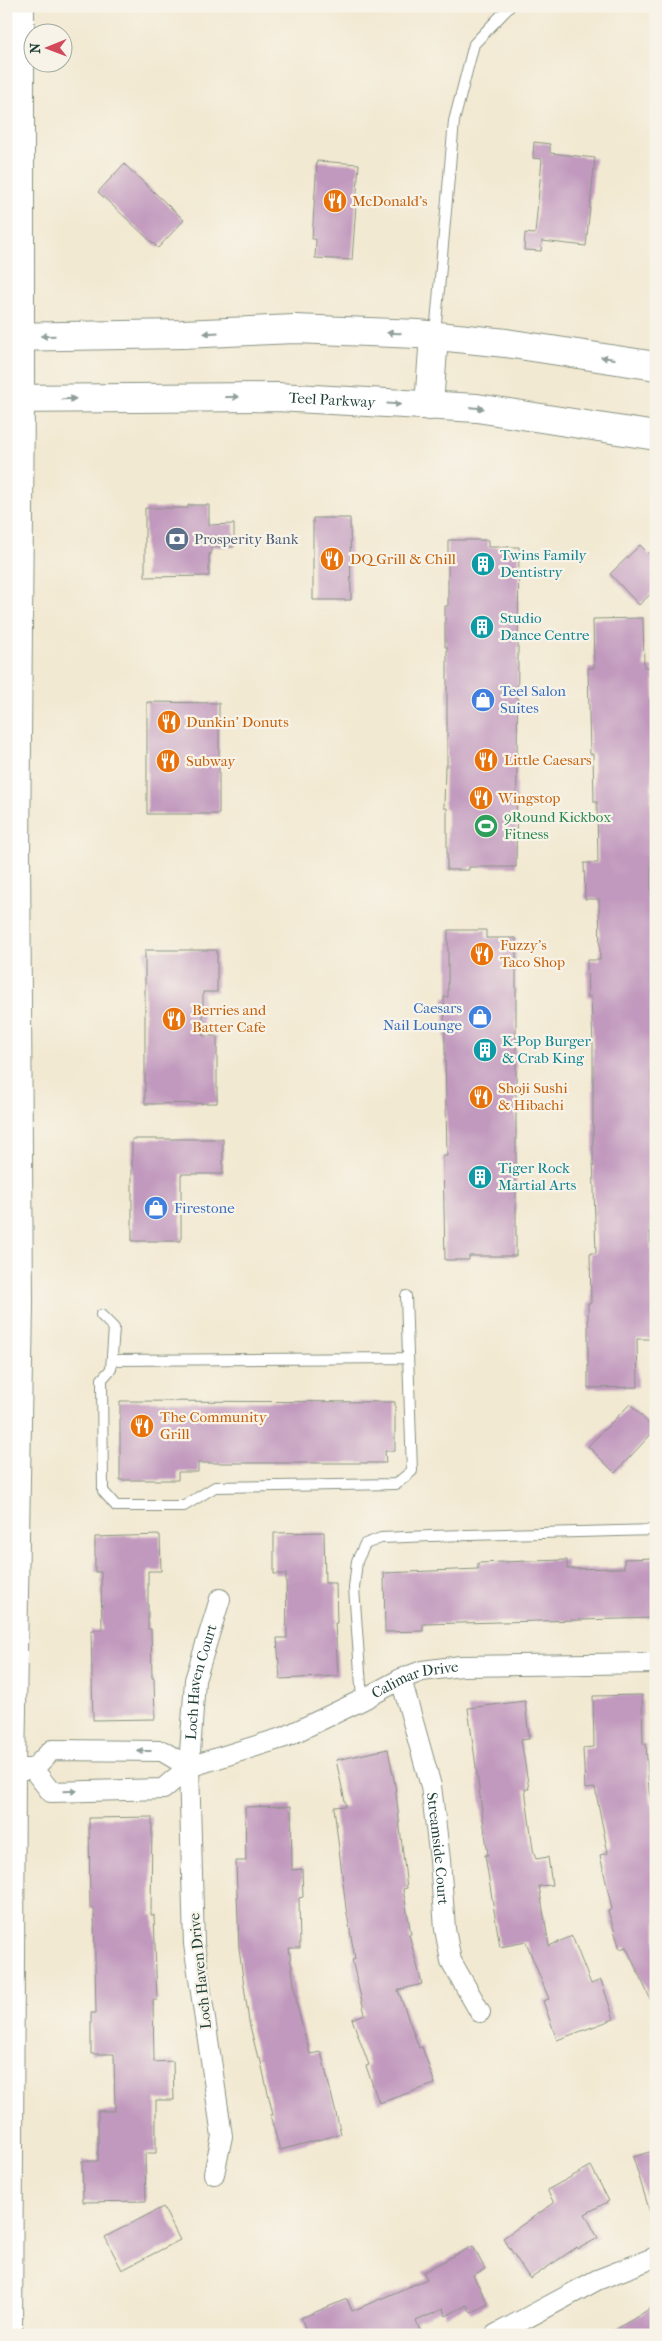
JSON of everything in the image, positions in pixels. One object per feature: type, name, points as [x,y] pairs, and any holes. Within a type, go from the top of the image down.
[{"type":"main road","points":[[8,2335],[17,1769],[12,1304],[12,892],[13,337],[20,6]]},
{"type":"main road","points":[[13,337],[182,334],[295,329],[434,335],[506,342],[656,366]]},
{"type":"main road","points":[[428,406],[434,335]]},
{"type":"main road","name":"Teel Parkway","points":[[13,400],[277,397],[477,408],[656,436]]},
{"type":"street","name":"Loch Haven Court","points":[[189,1766],[195,1680],[220,1599]]},
{"type":"street","name":"Calimar Drive","points":[[17,1769],[51,1792],[162,1789],[189,1766],[285,1737],[401,1679],[422,1671],[461,1666],[656,1663]]},
{"type":"street","name":"Streamside Court","points":[[401,1679],[431,1786],[440,1860],[445,1929],[451,1961],[480,2012]]},
{"type":"street","points":[[17,1769],[52,1750],[162,1751],[189,1766]]},
{"type":"street","name":"Loch Haven Drive","points":[[189,1766],[194,1944],[222,2136],[214,2174]]},
{"type":"street","points":[[495,2335],[522,2329],[597,2280],[656,2257]]},
{"type":"lane","points":[[434,335],[454,120],[474,44],[510,6]]},
{"type":"lane","points":[[101,1315],[114,1328],[111,1369],[102,1379],[103,1491],[116,1506],[184,1506],[215,1487],[396,1484],[412,1471],[406,1296]]},
{"type":"lane","points":[[112,1360],[408,1358]]},
{"type":"lane","points":[[362,1700],[354,1588],[357,1561],[365,1544],[381,1538],[656,1530]]},
{"type":"building","points":[[534,142],[550,144],[550,153],[595,158],[586,246],[542,241],[541,251],[524,250],[525,233],[535,234],[542,159],[533,158]]},
{"type":"building","name":"McDonald's","points":[[317,161],[359,164],[352,260],[315,258],[316,239],[312,239]]},
{"type":"building","points":[[124,164],[184,220],[158,248],[98,192]]},
{"type":"building","name":"Prosperity Bank","points":[[188,505],[209,505],[209,525],[234,524],[234,547],[211,547],[211,554],[209,554],[209,576],[145,577],[145,508],[188,508]]},
{"type":"building","name":"DQ Grill & Chill","points":[[313,518],[350,518],[351,600],[313,600]]},
{"type":"building","points":[[448,540],[488,540],[488,547],[519,547],[516,867],[469,867],[469,870],[447,870],[447,808],[444,808],[445,766],[447,766],[445,606],[448,606]]},
{"type":"building","points":[[640,545],[656,561],[656,589],[639,605],[610,574]]},
{"type":"building","points":[[643,618],[644,667],[653,667],[656,752],[652,753],[651,801],[651,912],[654,912],[655,948],[653,948],[653,1045],[651,1045],[652,1227],[650,1227],[654,1339],[637,1339],[638,1387],[588,1388],[588,1303],[591,1303],[590,1253],[596,1253],[593,1157],[593,1046],[591,997],[588,997],[587,960],[600,960],[599,899],[585,899],[584,863],[598,863],[597,802],[594,802],[593,754],[590,754],[588,668],[594,668],[593,619]]},
{"type":"building","points":[[147,702],[219,703],[219,814],[147,814]]},
{"type":"building","points":[[448,930],[486,930],[486,938],[516,938],[516,1256],[469,1256],[469,1260],[445,1260],[443,1156],[447,1156],[444,997],[448,997]]},
{"type":"building","points":[[145,950],[217,950],[217,992],[203,992],[203,1036],[217,1036],[217,1103],[145,1104]]},
{"type":"building","name":"Firestone","points":[[132,1139],[223,1139],[223,1174],[181,1174],[181,1241],[132,1241]]},
{"type":"building","points":[[120,1401],[395,1402],[395,1451],[385,1451],[386,1463],[198,1463],[198,1472],[178,1472],[178,1480],[120,1480]]},
{"type":"building","points":[[630,1404],[655,1430],[615,1473],[588,1446]]},
{"type":"building","points":[[324,1532],[325,1583],[336,1583],[337,1623],[335,1623],[338,1676],[280,1679],[277,1638],[287,1638],[286,1574],[274,1574],[274,1533]]},
{"type":"building","points":[[160,1535],[161,1571],[148,1571],[148,1629],[151,1629],[155,1719],[93,1720],[91,1630],[102,1630],[101,1572],[95,1572],[95,1537]]},
{"type":"building","points":[[656,1558],[656,1618],[423,1624],[423,1631],[385,1632],[384,1573],[478,1569],[478,1563],[567,1560],[567,1569],[624,1568],[624,1559]]},
{"type":"building","points":[[642,1695],[643,1744],[646,1744],[649,1790],[656,1826],[656,2011],[626,1947],[620,1949],[608,1911],[612,1909],[600,1855],[608,1853],[595,1788],[585,1789],[583,1748],[594,1747],[593,1696]]},
{"type":"building","points":[[525,1701],[529,1739],[521,1740],[529,1789],[525,1789],[533,1849],[536,1859],[548,1857],[552,1885],[539,1886],[549,1946],[572,1936],[591,1984],[601,1980],[614,2019],[557,2040],[543,2001],[549,1999],[526,1942],[500,1947],[485,1855],[488,1855],[468,1708]]},
{"type":"building","points":[[388,1749],[395,1785],[407,1888],[403,1889],[411,1934],[409,1934],[422,1984],[398,1990],[419,2048],[422,2047],[435,2084],[379,2103],[366,2066],[369,2065],[352,2019],[365,2014],[352,1960],[355,1959],[346,1908],[334,1807],[346,1806],[336,1760]]},
{"type":"building","points":[[291,1806],[292,1870],[302,1869],[303,1897],[299,1898],[300,1948],[289,1948],[297,2006],[310,2054],[321,2052],[341,2134],[280,2150],[270,2115],[273,2115],[260,2058],[258,2058],[249,2022],[239,1949],[236,1861],[246,1861],[245,1807]]},
{"type":"building","points":[[152,1817],[151,1915],[154,1915],[157,2000],[153,2000],[154,2062],[173,2061],[174,2100],[156,2100],[156,2153],[145,2153],[146,2201],[83,2202],[82,2161],[98,2161],[98,2111],[115,2111],[114,2054],[91,2054],[91,2013],[96,2013],[94,1908],[90,1908],[89,1818]]},
{"type":"building","points":[[656,2150],[656,2218],[652,2219],[633,2157]]},
{"type":"building","points":[[591,2166],[609,2201],[585,2214],[598,2238],[578,2249],[577,2247],[530,2279],[503,2238],[554,2203],[547,2190]]},
{"type":"building","points":[[163,2207],[180,2240],[122,2270],[105,2237]]},
{"type":"building","points":[[473,2246],[485,2269],[473,2275],[488,2304],[471,2313],[467,2305],[446,2316],[443,2309],[416,2321],[422,2335],[308,2335],[301,2318],[347,2299],[352,2311],[427,2279],[423,2272]]},
{"type":"building","points":[[656,2305],[656,2335],[607,2335]]},
{"type":"place","name":"McDonald's","points":[[335,201]]},
{"type":"place","name":"Prosperity Bank","points":[[177,539]]},
{"type":"place","name":"DQ Grill & Chill","points":[[332,559]]},
{"type":"place","name":"Twins Family Dentistry","points":[[483,564]]},
{"type":"place","name":"Studio Dance Centre","points":[[482,627]]},
{"type":"place","name":"Teel Salon Suites","points":[[483,700]]},
{"type":"place","name":"Dunkin' Donuts","points":[[169,722]]},
{"type":"place","name":"Little Caesars","points":[[486,760]]},
{"type":"place","name":"Subway","points":[[168,761]]},
{"type":"place","name":"Wingstop","points":[[481,798]]},
{"type":"place","name":"9Round Kickbox Fitness","points":[[486,826]]},
{"type":"place","name":"Fuzzy's Taco Shop","points":[[482,954]]},
{"type":"place","name":"Caesars Nail Lounge","points":[[480,1017]]},
{"type":"place","name":"Berries and Batter Cafe","points":[[174,1019]]},
{"type":"place","name":"K-Pop Burger & Crab King","points":[[485,1050]]},
{"type":"place","name":"Shoji Sushi & Hibachi","points":[[481,1097]]},
{"type":"place","name":"Tiger Rock Martial Arts","points":[[480,1177]]},
{"type":"place","name":"Firestone","points":[[156,1208]]},
{"type":"place","name":"The Community Grill","points":[[142,1426]]}]
